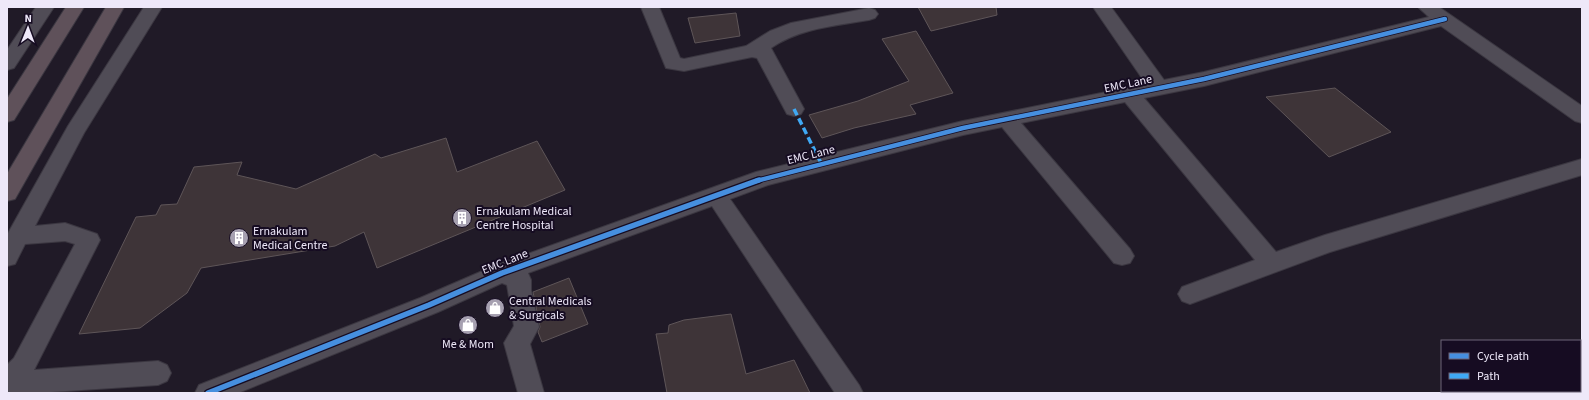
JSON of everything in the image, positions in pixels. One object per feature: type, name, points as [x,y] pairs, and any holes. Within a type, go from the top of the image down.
[{"type":"highway","points":[[7,115],[75,7]]},
{"type":"highway","points":[[7,193],[115,7]]},
{"type":"street","points":[[7,64],[45,7]]},
{"type":"street","points":[[7,257],[75,131],[153,7]]},
{"type":"street","points":[[650,7],[659,25],[671,61],[676,65],[684,66],[752,51],[764,52],[794,109]]},
{"type":"street","points":[[1102,7],[1159,88]]},
{"type":"street","points":[[1427,7],[1582,116]]},
{"type":"street","points":[[752,51],[777,35],[797,27],[869,14]]},
{"type":"street","name":"EMC Lane","points":[[208,393],[429,305],[502,273],[778,174],[963,128],[1204,79],[1445,20]]},
{"type":"street","points":[[1130,94],[1271,263]]},
{"type":"street","points":[[1006,119],[1122,256]]},
{"type":"street","points":[[1190,294],[1325,244],[1582,167]]},
{"type":"street","points":[[716,195],[850,393]]},
{"type":"street","points":[[7,383],[23,366],[89,240],[65,232],[19,236]]},
{"type":"street","points":[[502,273],[519,280],[519,290],[527,327],[517,343],[531,393]]},
{"type":"street","points":[[7,383],[158,373]]},
{"type":"building","points":[[918,7],[996,7],[997,15],[931,31]]},
{"type":"building","points":[[736,13],[740,36],[695,43],[688,18]]},
{"type":"building","points":[[916,31],[953,93],[910,105],[916,114],[854,128],[822,138],[809,115],[858,101],[909,81],[882,39]]},
{"type":"building","points":[[1335,88],[1391,132],[1329,157],[1266,97]]},
{"type":"building","name":"Ernakulam Medical Centre","points":[[446,138],[457,172],[537,141],[565,190],[377,268],[364,232],[335,246],[201,268],[187,293],[140,328],[79,334],[136,217],[156,215],[161,205],[177,204],[194,167],[242,162],[237,175],[296,189],[375,154],[381,158]]},
{"type":"building","points":[[569,278],[588,324],[542,342],[538,332],[540,327],[533,292]]},
{"type":"building","points":[[731,314],[746,374],[794,360],[810,393],[667,393],[656,334],[668,333],[669,325],[684,320]]},
{"type":"marked path","points":[[794,109],[821,163]]},
{"type":"cycle path","points":[[208,393],[429,305],[502,273],[764,178],[963,128],[1204,79],[1445,19]]},
{"type":"place","name":"Ernakulam Medical Centre Hospital","points":[[462,218]]},
{"type":"place","name":"Ernakulam Medical Centre","points":[[239,238]]},
{"type":"place","name":"Central Medicals & Surgicals","points":[[495,308]]},
{"type":"place","name":"Me & Mom","points":[[468,325]]}]
